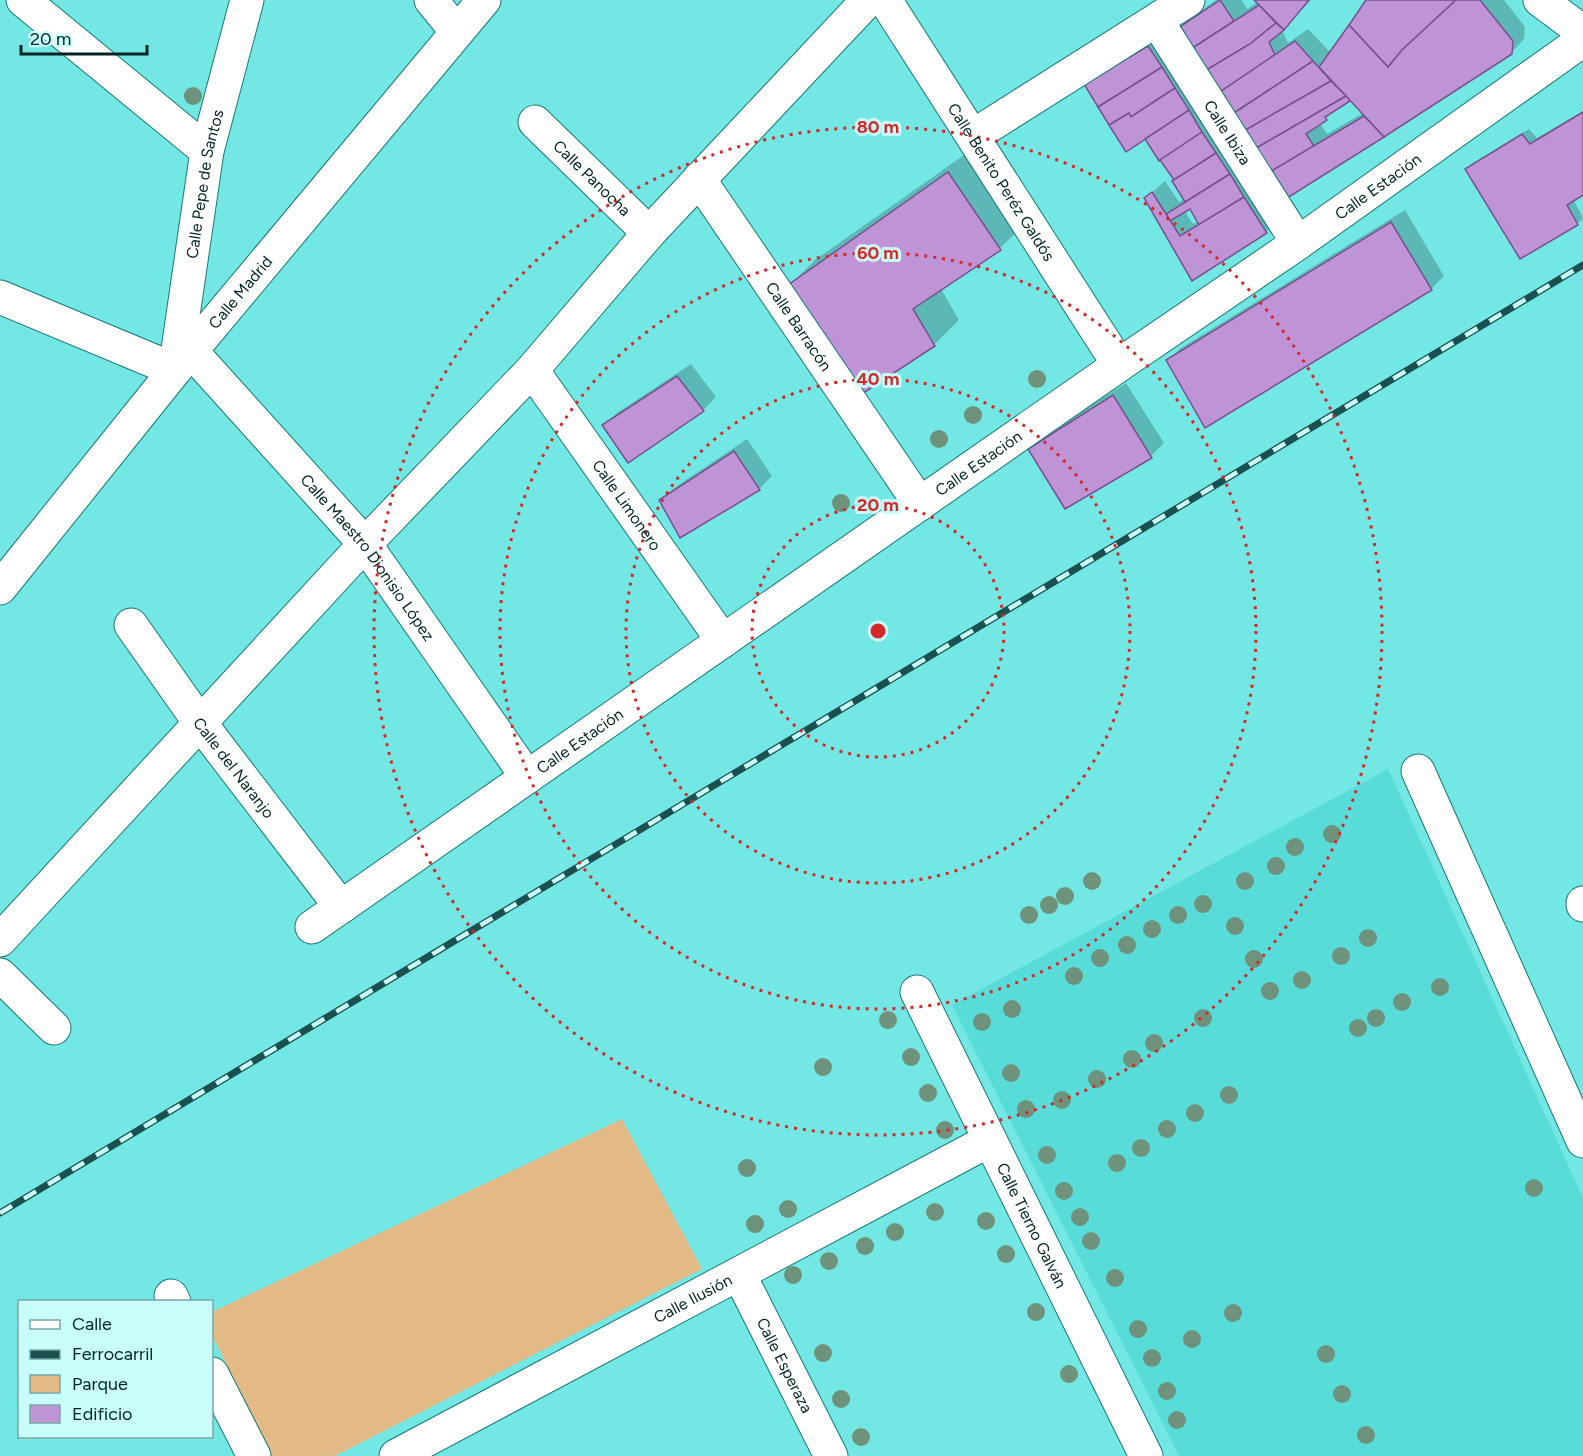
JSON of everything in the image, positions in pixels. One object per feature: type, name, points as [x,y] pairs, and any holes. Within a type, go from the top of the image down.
[{"type":"street","points":[[23,0],[207,151]]},
{"type":"street","name":"Calle Pepe de Santos","points":[[183,360],[207,151],[247,0]]},
{"type":"street","points":[[431,0],[456,31]]},
{"type":"street","name":"Calle Madrid","points":[[0,588],[183,360],[484,0]]},
{"type":"street","points":[[0,940],[365,544],[532,370],[649,233],[868,0]]},
{"type":"street","name":"Calle Benito Peréz Galdós","points":[[885,0],[1119,365]]},
{"type":"street","points":[[973,136],[1188,0]]},
{"type":"street","points":[[1540,0],[1583,32]]},
{"type":"street","name":"Calle Ibiza","points":[[1156,21],[1298,243]]},
{"type":"street","name":"Calle Estación","points":[[312,927],[1298,243],[1583,40]]},
{"type":"street","name":"Calle Panocha","points":[[535,122],[649,233]]},
{"type":"street","name":"Calle Barracón","points":[[699,179],[920,504]]},
{"type":"street","points":[[0,297],[183,360]]},
{"type":"street","name":"Calle Maestro Dionisio López","points":[[183,360],[365,544],[527,777]]},
{"type":"street","name":"Calle Limonero","points":[[532,370],[723,641]]},
{"type":"street","name":"Calle del Naranjo","points":[[131,625],[200,723],[341,907]]},
{"type":"street","points":[[1418,771],[1583,1141]]},
{"type":"street","points":[[0,975],[54,1028]]},
{"type":"street","name":"Calle Tierno Galván","points":[[917,992],[1146,1456]]},
{"type":"street","name":"Calle Ilusión","points":[[396,1456],[990,1140]]},
{"type":"street","name":"Calle Esperaza","points":[[739,1274],[831,1456]]},
{"type":"street","points":[[213,1376],[254,1456]]},
{"type":"shaded area","points":[[1388,769],[1583,1198],[1583,1456],[1179,1456],[952,1005]]},
{"type":"green space","points":[[622,1119],[702,1269],[335,1456],[271,1456],[213,1337],[213,1312]]},
{"type":"building","points":[[1220,0],[1234,21],[1191,49],[1177,29]]},
{"type":"building","points":[[1254,0],[1309,0],[1284,30]]},
{"type":"building","points":[[1366,0],[1456,0],[1402,50],[1388,67],[1349,25]]},
{"type":"building","points":[[1456,0],[1480,0],[1513,41],[1512,54],[1384,137],[1319,67],[1349,25],[1388,67],[1402,50]]},
{"type":"building","points":[[1259,5],[1276,23],[1250,44],[1203,72],[1191,49]]},
{"type":"building","points":[[1276,23],[1284,30],[1269,42],[1275,55],[1217,94],[1203,72],[1250,44]]},
{"type":"building","points":[[1295,41],[1313,61],[1231,115],[1217,94]]},
{"type":"building","points":[[1148,46],[1162,67],[1098,107],[1084,84]]},
{"type":"building","points":[[1313,61],[1331,81],[1242,132],[1231,115]]},
{"type":"building","points":[[1162,67],[1175,88],[1131,117],[1129,113],[1109,125],[1098,107]]},
{"type":"building","points":[[1331,81],[1346,96],[1253,150],[1242,132]]},
{"type":"building","points":[[1175,88],[1189,110],[1126,152],[1109,125],[1129,113],[1131,117]]},
{"type":"building","points":[[1346,96],[1350,101],[1325,117],[1327,120],[1306,134],[1314,146],[1268,173],[1253,150]]},
{"type":"building","points":[[1189,110],[1202,132],[1159,161],[1145,139]]},
{"type":"building","points":[[1583,112],[1583,195],[1567,205],[1578,225],[1520,259],[1465,169],[1522,134],[1530,144]]},
{"type":"building","points":[[1364,116],[1384,137],[1284,200],[1268,173]]},
{"type":"building","points":[[1202,132],[1216,153],[1174,180],[1160,160]]},
{"type":"building","points":[[1216,153],[1230,174],[1185,202],[1172,181]]},
{"type":"building","points":[[948,172],[1001,250],[913,309],[935,346],[862,394],[788,285]]},
{"type":"building","points":[[1230,174],[1244,197],[1199,225],[1190,209],[1170,221],[1166,214]]},
{"type":"building","points":[[1152,192],[1180,236],[1244,197],[1267,233],[1192,281],[1144,198]]},
{"type":"building","points":[[1391,222],[1432,290],[1205,428],[1166,360]]},
{"type":"building","points":[[677,376],[704,411],[628,463],[602,425]]},
{"type":"building","points":[[1113,395],[1152,458],[1065,509],[1028,449]]},
{"type":"building","points":[[734,451],[760,490],[680,538],[659,500]]},
{"type":"railway","points":[[0,1213],[1583,265]]}]
